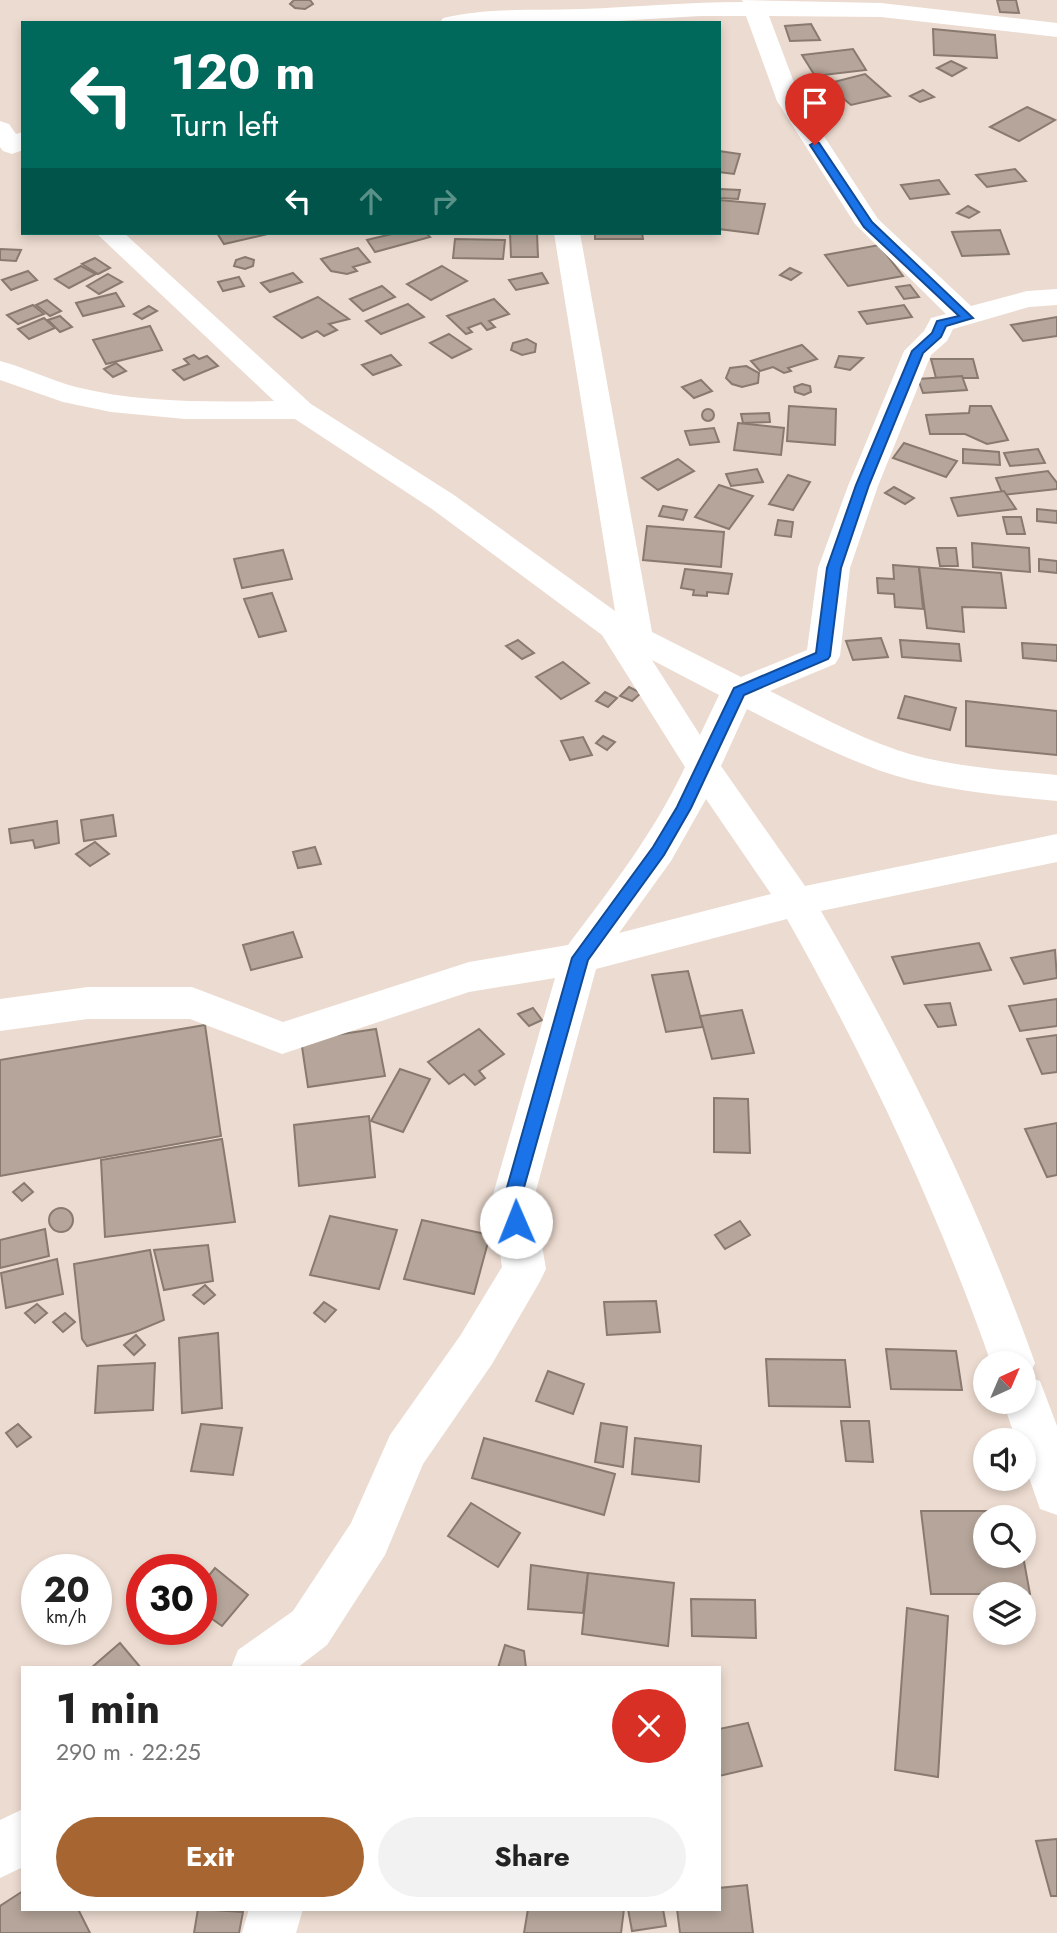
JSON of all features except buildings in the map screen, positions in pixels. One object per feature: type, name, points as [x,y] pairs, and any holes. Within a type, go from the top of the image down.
[{"type":"street","points":[[755,5],[789,101],[868,225],[967,318]]},
{"type":"street","points":[[466,21],[535,13],[755,5],[879,5],[1055,20]]},
{"type":"street","points":[[111,235],[300,410],[443,502],[625,633],[826,734],[891,761],[970,779],[1057,788]]},
{"type":"street","points":[[567,235],[625,633],[704,767],[796,902],[842,982],[919,1134],[992,1303],[1009,1351]]},
{"type":"street","points":[[259,1666],[310,1628],[368,1539],[406,1450],[476,1350],[524,1269],[513,1198],[580,958],[659,851],[704,767],[738,691],[823,656],[834,568],[863,485],[918,351],[937,335],[941,324],[1027,299],[1057,298]]},
{"type":"street","points":[[0,370],[38,387],[138,408],[300,410]]},
{"type":"street","points":[[0,1015],[88,1003],[192,1003],[282,1038],[469,977],[517,971],[580,958],[796,902],[1057,848]]},
{"type":"street","points":[[1030,1414],[1057,1493]]},
{"type":"street","points":[[0,1852],[21,1836]]},
{"type":"street","points":[[269,1933],[275,1911]]},
{"type":"route","points":[[516,1222],[513,1198],[580,958],[659,851],[684,808],[738,691],[823,656],[834,568],[863,485],[918,351],[937,335],[941,324],[967,318],[868,225],[815,145]]}]
